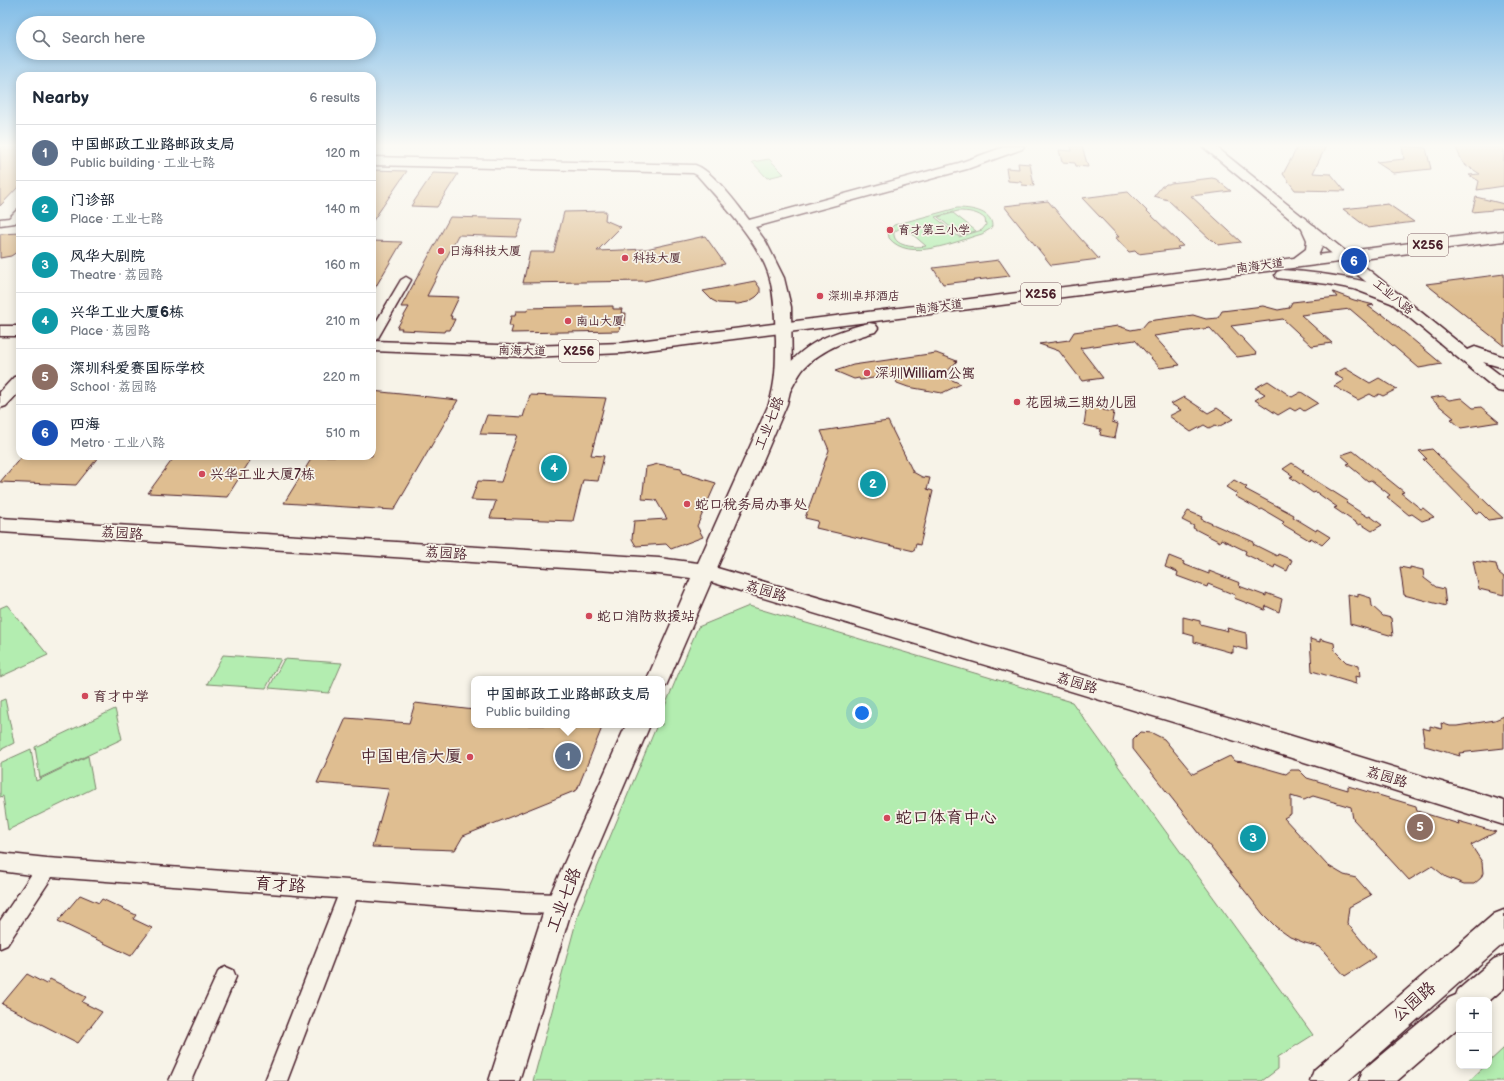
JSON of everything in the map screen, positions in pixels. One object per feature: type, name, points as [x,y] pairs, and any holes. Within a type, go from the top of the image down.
[{"type":"main road","points":[[1298,262],[1308,257],[1314,250],[1315,238],[1310,230]]},
{"type":"main road","name":"南海大道","points":[[376,346],[527,351],[591,350],[746,333],[869,328],[1283,276],[1354,261],[1504,236]]},
{"type":"main road","name":"南海大道","points":[[376,355],[524,360],[623,356],[784,332],[1298,262],[1354,261],[1504,248]]},
{"type":"main road","points":[[1283,276],[1329,279],[1352,283],[1374,290],[1399,302]]},
{"type":"main road","points":[[783,388],[790,374],[810,352],[825,343],[846,334],[869,328]]},
{"type":"main road","points":[[0,331],[16,331]]},
{"type":"main road","points":[[0,340],[16,341]]},
{"type":"street","name":"工业七路","points":[[659,676],[767,430],[783,388],[783,307],[777,278],[766,253],[723,196]]},
{"type":"street","points":[[746,225],[851,196]]},
{"type":"street","name":"工业八路","points":[[1269,196],[1310,230],[1354,261],[1504,374]]},
{"type":"street","name":"工业八路","points":[[1276,196],[1354,261],[1399,302],[1504,387]]},
{"type":"street","points":[[0,222],[12,221],[16,216]]},
{"type":"street","points":[[376,331],[406,280]]},
{"type":"street","points":[[1475,352],[1504,363]]},
{"type":"street","points":[[0,402],[16,386]]},
{"type":"street","name":"荔园路","points":[[0,525],[659,566],[704,572],[1282,744],[1504,813]]},
{"type":"street","name":"工业七路","points":[[504,1081],[560,904],[637,728]]},
{"type":"street","name":"育才路","points":[[0,862],[47,867],[350,890],[560,904]]},
{"type":"street","points":[[0,938],[47,867]]},
{"type":"street","points":[[276,1081],[350,890]]},
{"type":"street","name":"公园路","points":[[1325,1081],[1504,924]]},
{"type":"street","points":[[1471,997],[1504,969]]},
{"type":"street","points":[[180,1081],[226,978]]},
{"type":"street","points":[[1374,1081],[1456,1011]]},
{"type":"green space","points":[[957,208],[973,209],[984,213],[988,216],[992,226],[982,234],[946,245],[920,250],[908,249],[898,245],[889,238],[888,231],[894,225]],"holes":[[[958,211],[976,213],[985,219],[986,225],[982,230],[959,237],[935,217]],[[903,226],[926,246],[916,247],[901,244],[897,241],[894,237],[894,232]]]},
{"type":"green space","points":[[953,213],[976,231],[960,235],[938,217]]},
{"type":"green space","points":[[7,605],[48,655],[0,677],[0,608]]},
{"type":"green space","name":"蛇口体育中心","points":[[749,606],[1072,702],[1313,1035],[1278,1057],[1278,1069],[1262,1081],[533,1081],[579,911],[656,728],[665,728],[665,706],[698,627]]},
{"type":"green space","points":[[223,655],[281,659],[266,688],[207,684]]},
{"type":"green space","points":[[284,659],[342,663],[329,693],[269,688]]},
{"type":"green space","points":[[5,699],[14,743],[0,750],[0,701]]},
{"type":"green space","points":[[115,709],[122,739],[40,778],[35,747]]},
{"type":"green space","points":[[31,749],[36,781],[88,756],[94,788],[8,830],[3,796],[0,797],[0,763]]},
{"type":"green space","points":[[1504,1048],[1504,1081],[1469,1081],[1482,1069],[1492,1069],[1492,1059]]},
{"type":"building","points":[[0,196],[9,196],[0,206]]},
{"type":"building","points":[[376,196],[390,196],[376,216]]},
{"type":"building","points":[[417,196],[444,196],[437,207],[411,206]]},
{"type":"building","points":[[1133,196],[1183,246],[1177,247],[1179,249],[1138,254],[1135,251],[1129,252],[1115,237],[1119,237],[1082,198]]},
{"type":"building","points":[[1156,196],[1191,196],[1241,242],[1218,245],[1168,200]]},
{"type":"building","points":[[1476,197],[1504,204],[1504,209],[1472,212]]},
{"type":"building","points":[[1048,201],[1099,259],[1051,265],[1004,206]]},
{"type":"building","points":[[1388,204],[1414,222],[1368,228],[1343,209]]},
{"type":"building","name":"科技大厦","points":[[606,211],[605,220],[621,227],[597,251],[646,249],[705,236],[725,264],[645,281],[523,283],[530,252],[554,252],[564,212]]},
{"type":"building","points":[[450,217],[523,219],[516,237],[458,235],[427,296],[459,297],[450,316],[452,316],[451,319],[455,319],[450,330],[445,330],[444,332],[401,330],[402,328],[397,328],[409,307],[401,307]]},
{"type":"building","points":[[16,233],[16,253],[11,256],[0,258],[0,234]]},
{"type":"building","points":[[376,241],[402,242],[376,286]]},
{"type":"building","points":[[999,260],[1010,276],[943,284],[933,268]]},
{"type":"building","points":[[1504,274],[1504,346],[1426,284],[1442,282]]},
{"type":"building","points":[[755,281],[760,288],[760,293],[748,302],[738,304],[718,303],[712,300],[703,291]]},
{"type":"building","points":[[1333,292],[1354,300],[1374,305],[1368,306],[1379,314],[1381,313],[1442,364],[1419,368],[1350,309],[1301,315],[1332,343],[1312,346],[1283,319],[1231,326],[1257,354],[1237,357],[1210,328],[1154,336],[1180,365],[1160,368],[1135,340],[1080,348],[1103,378],[1082,381],[1059,351],[1039,344],[1069,340],[1074,332],[1118,326],[1131,330],[1142,328],[1148,321],[1193,315],[1206,319],[1218,318],[1222,311],[1263,306],[1278,310],[1289,308],[1292,302],[1337,297]]},
{"type":"building","name":"南山大厦","points":[[613,306],[613,309],[622,309],[621,313],[626,313],[625,326],[620,326],[619,331],[511,333],[513,326],[509,326],[511,316],[515,316],[516,311],[527,311],[528,308]]},
{"type":"building","name":"深圳William公寓","points":[[936,353],[957,361],[943,376],[961,384],[942,393],[908,387],[897,383],[893,375],[860,380],[859,378],[854,379],[835,371],[853,365]]},
{"type":"building","points":[[1345,368],[1370,383],[1379,378],[1397,389],[1383,396],[1379,394],[1375,397],[1370,394],[1358,400],[1334,386],[1344,380],[1334,374]]},
{"type":"building","points":[[1268,381],[1292,397],[1301,392],[1318,403],[1304,411],[1300,408],[1295,411],[1290,408],[1278,415],[1255,400],[1265,394],[1255,388]]},
{"type":"building","points":[[376,391],[458,400],[394,510],[284,503],[311,460],[376,460]]},
{"type":"building","points":[[530,395],[606,398],[591,455],[604,456],[598,481],[583,480],[573,521],[490,518],[496,501],[471,500],[478,481],[501,482],[517,435],[480,434],[487,415],[523,417]]},
{"type":"building","points":[[1443,396],[1449,400],[1461,398],[1473,408],[1481,407],[1499,422],[1461,428],[1451,419],[1454,418],[1430,398]]},
{"type":"building","points":[[1184,397],[1208,413],[1217,408],[1233,419],[1218,427],[1215,425],[1209,428],[1204,425],[1191,432],[1169,416],[1181,410],[1171,404]]},
{"type":"building","points":[[1087,404],[1104,408],[1103,410],[1114,412],[1112,422],[1118,424],[1115,438],[1100,435],[1101,429],[1084,425]]},
{"type":"building","points":[[888,421],[913,472],[922,477],[930,478],[927,489],[933,491],[920,545],[916,544],[914,551],[816,528],[818,521],[805,518],[829,450],[821,431]]},
{"type":"building","points":[[1432,449],[1503,518],[1488,520],[1480,512],[1476,513],[1423,459],[1427,459],[1419,451]]},
{"type":"building","points":[[1353,451],[1404,492],[1401,493],[1434,517],[1422,521],[1412,514],[1409,515],[1387,497],[1390,495],[1371,480],[1368,481],[1347,464],[1350,463],[1341,455]]},
{"type":"building","points":[[19,460],[96,460],[76,485],[0,482]]},
{"type":"building","name":"兴华工业大厦7栋","points":[[172,460],[250,460],[227,497],[148,493]]},
{"type":"building","points":[[1292,463],[1304,471],[1302,472],[1348,501],[1346,503],[1368,517],[1370,516],[1382,525],[1372,531],[1361,524],[1359,525],[1334,508],[1337,507],[1316,492],[1313,493],[1290,477],[1293,476],[1283,469]]},
{"type":"building","name":"蛇口税务局办事处","points":[[658,464],[681,468],[683,473],[716,483],[697,526],[703,537],[671,549],[666,544],[636,546],[632,539],[634,521],[667,519],[656,500],[642,499],[646,467]]},
{"type":"building","points":[[1234,480],[1247,487],[1245,489],[1294,515],[1293,517],[1316,531],[1317,529],[1330,537],[1322,545],[1311,538],[1309,540],[1282,524],[1284,522],[1235,496],[1237,494],[1226,487]]},
{"type":"building","points":[[1188,511],[1202,517],[1201,519],[1254,542],[1253,544],[1277,556],[1278,554],[1292,560],[1287,571],[1275,565],[1274,568],[1245,554],[1246,551],[1221,539],[1220,542],[1193,528],[1194,526],[1182,520]]},
{"type":"building","points":[[1169,556],[1184,562],[1183,564],[1209,574],[1209,571],[1240,583],[1239,586],[1266,596],[1266,593],[1282,599],[1279,612],[1266,606],[1265,610],[1234,598],[1235,595],[1208,584],[1207,587],[1177,576],[1178,572],[1165,567]]},
{"type":"building","points":[[1473,561],[1496,564],[1498,572],[1504,577],[1504,595],[1479,589]]},
{"type":"building","points":[[1400,567],[1410,569],[1410,567],[1423,570],[1424,578],[1436,587],[1444,589],[1446,606],[1404,595]]},
{"type":"building","points":[[1348,594],[1358,597],[1358,594],[1371,598],[1372,606],[1383,616],[1391,618],[1393,636],[1350,624]]},
{"type":"building","points":[[1183,617],[1200,621],[1200,624],[1228,631],[1227,628],[1246,633],[1247,650],[1233,646],[1233,653],[1194,642],[1194,636],[1183,633]]},
{"type":"building","points":[[1310,639],[1320,642],[1320,639],[1334,643],[1335,651],[1346,662],[1359,666],[1360,677],[1355,676],[1356,684],[1312,671]]},
{"type":"building","name":"中国电信大厦","points":[[415,703],[471,710],[471,728],[602,728],[577,790],[463,836],[455,850],[372,847],[389,789],[317,783],[346,718],[409,723]]},
{"type":"building","points":[[1504,716],[1504,748],[1459,753],[1460,756],[1425,746],[1422,728],[1430,730],[1430,726],[1442,729],[1441,723],[1450,726],[1457,726],[1495,720]]},
{"type":"building","points":[[1140,732],[1152,733],[1164,739],[1193,774],[1230,756],[1234,761],[1244,762],[1286,774],[1291,770],[1299,770],[1307,778],[1348,790],[1348,786],[1416,806],[1417,811],[1459,824],[1458,821],[1496,832],[1471,845],[1482,862],[1483,873],[1481,878],[1474,884],[1464,884],[1446,877],[1432,866],[1409,880],[1353,819],[1351,807],[1313,796],[1304,800],[1291,796],[1291,814],[1284,818],[1327,865],[1344,875],[1356,878],[1371,895],[1349,907],[1347,923],[1375,957],[1345,976],[1320,947],[1290,937],[1276,927],[1263,914],[1133,749],[1133,739]]},
{"type":"building","points":[[80,895],[99,903],[102,899],[136,915],[133,919],[152,928],[131,956],[58,921]]},
{"type":"building","points":[[27,974],[46,984],[50,979],[86,997],[82,1002],[102,1012],[78,1043],[2,1004]]},
{"type":"place","name":"育才第三小学","points":[[890,230]]},
{"type":"place","name":"日海科技大厦","points":[[441,251]]},
{"type":"place","name":"科技大厦","points":[[625,258]]},
{"type":"place","name":"四海","points":[[1354,261]]},
{"type":"place","name":"深圳卓邦酒店","points":[[820,296]]},
{"type":"place","name":"南山大厦","points":[[568,321]]},
{"type":"place","name":"深圳William公寓","points":[[867,373]]},
{"type":"place","name":"花园城三期幼儿园","points":[[1017,402]]},
{"type":"place","name":"兴华工业大厦6栋","points":[[554,468]]},
{"type":"place","name":"兴华工业大厦7栋","points":[[202,474]]},
{"type":"place","name":"门诊部","points":[[873,484]]},
{"type":"place","name":"蛇口税务局办事处","points":[[687,504]]},
{"type":"place","name":"蛇口消防救援站","points":[[589,616]]},
{"type":"place","name":"育才中学","points":[[85,696]]},
{"type":"place","name":"中国邮政工业路邮政支局","points":[[568,756]]},
{"type":"place","name":"中国电信大厦","points":[[470,757]]},
{"type":"place","name":"蛇口体育中心","points":[[887,818]]},
{"type":"place","name":"深圳科爱赛国际学校","points":[[1420,827]]},
{"type":"place","name":"风华大剧院","points":[[1253,838]]}]
